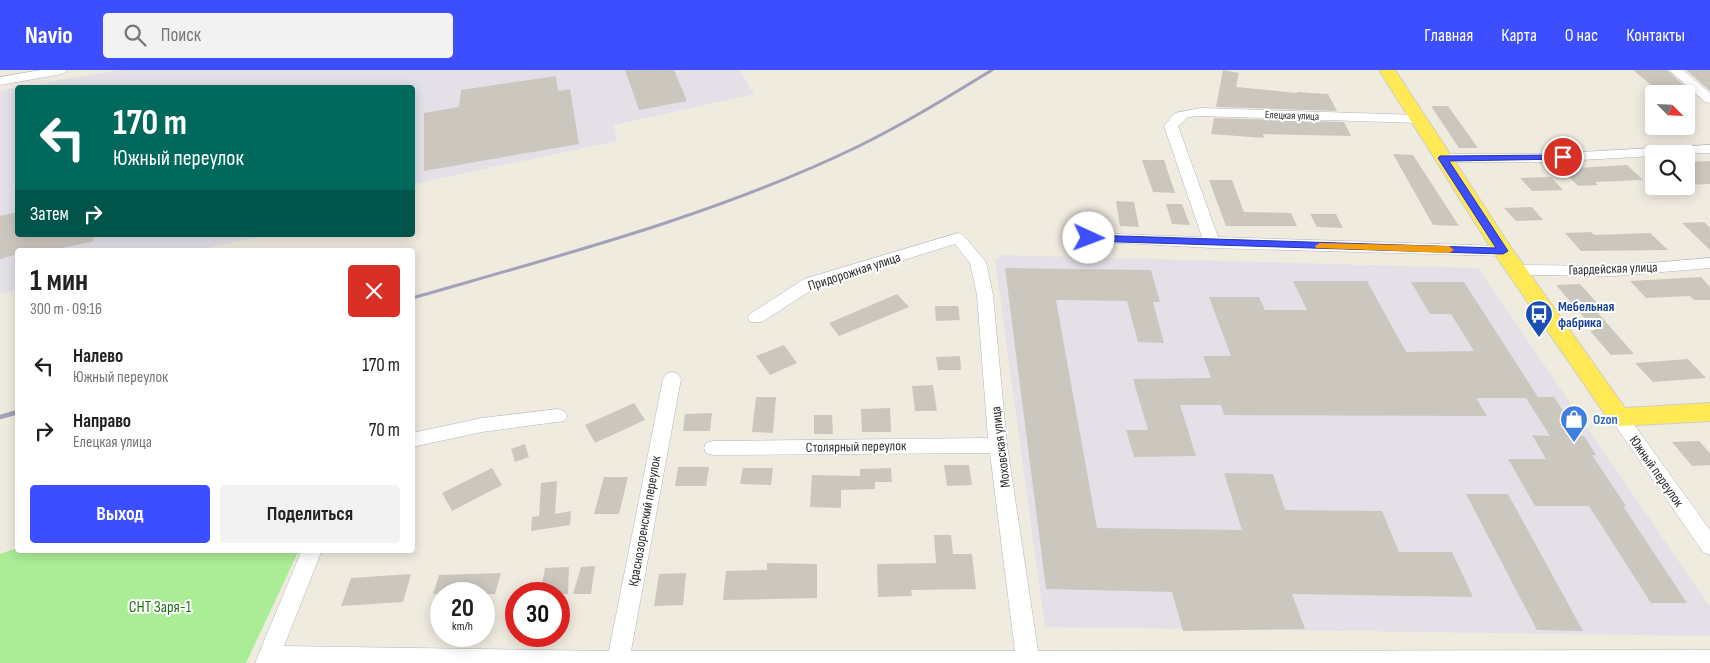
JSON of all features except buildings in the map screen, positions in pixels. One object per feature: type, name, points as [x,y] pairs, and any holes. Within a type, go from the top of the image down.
[{"type":"main road","name":"Южный переулок","points":[[1387,70],[1503,251],[1619,417]]},
{"type":"main road","points":[[1619,417],[1710,412]]},
{"type":"street","points":[[0,81],[62,70]]},
{"type":"street","points":[[1675,70],[1710,98]]},
{"type":"street","name":"Елецкая улица","points":[[1212,243],[1171,126],[1174,120],[1183,114],[1201,112],[1418,119]]},
{"type":"street","points":[[1443,158],[1544,158],[1710,149]]},
{"type":"street","name":"Придорожная улица","points":[[756,318],[810,283],[958,238]]},
{"type":"street","name":"Моховская улица","points":[[958,238],[978,262],[985,295],[998,445],[1028,662]]},
{"type":"street","points":[[1089,238],[1503,251]]},
{"type":"street","name":"Гвардейская улица","points":[[1516,270],[1615,271],[1710,263]]},
{"type":"street","name":"Краснозоренский переулок","points":[[618,662],[672,379]]},
{"type":"street","points":[[415,439],[482,425],[558,416]]},
{"type":"street","name":"Южный переулок","points":[[1619,417],[1710,546]]},
{"type":"street","name":"Столярный переулок","points":[[713,448],[998,445]]},
{"type":"street","points":[[311,553],[268,660],[618,662],[1710,661]]},
{"type":"shaded area","points":[[117,70],[740,70],[754,94],[614,125],[617,141],[415,184],[415,85],[34,85]]},
{"type":"shaded area","points":[[15,88],[15,237],[257,237],[207,248],[15,248],[15,290],[0,294],[0,91]]},
{"type":"shaded area","points":[[1002,255],[1478,268],[1710,607],[1710,636],[1045,627],[995,260]]},
{"type":"green space","name":"СНТ Заря-1","points":[[15,549],[15,553],[298,553],[246,663],[0,663],[0,554]]},
{"type":"railway","points":[[415,297],[638,232],[749,193],[857,147],[926,110],[992,70]]},
{"type":"railway","points":[[0,417],[15,413]]},
{"type":"slow traffic","points":[[1320,246],[1449,250]]},
{"type":"place","name":"Мебельная фабрика","points":[[1539,338]]},
{"type":"place","name":"Ozon","points":[[1574,443]]},
{"type":"route","points":[[1089,238],[1231,244],[1503,251],[1443,158],[1563,157]]}]
